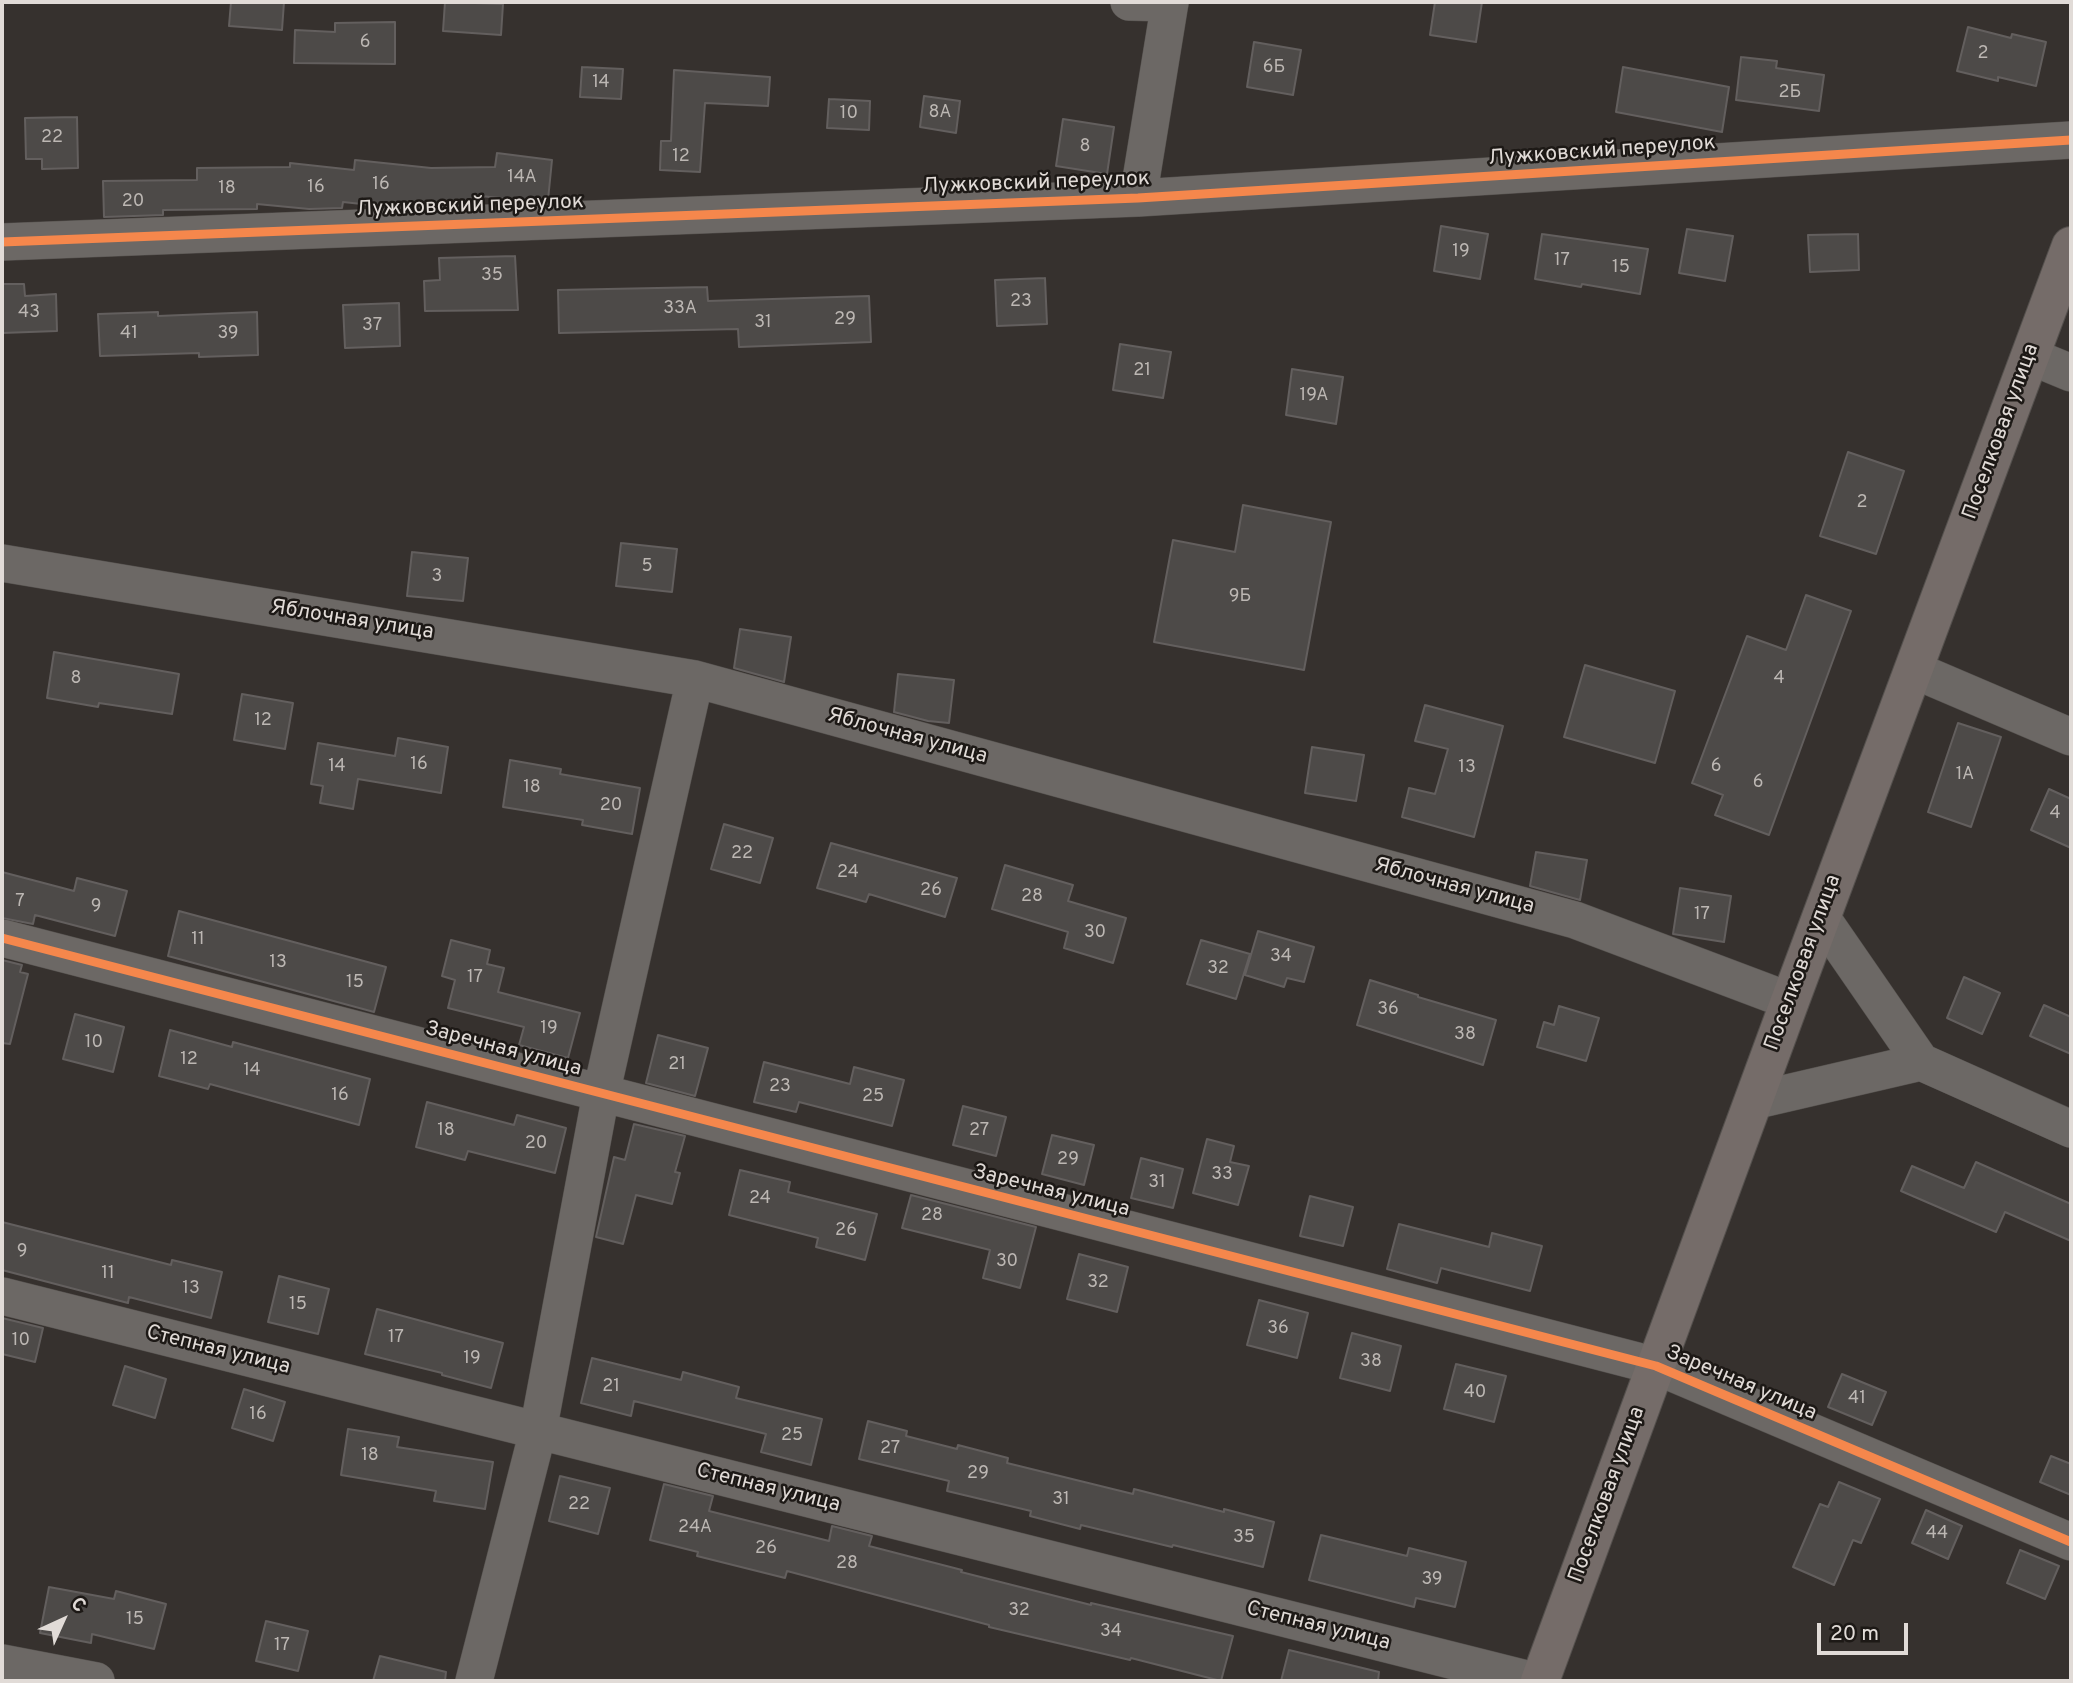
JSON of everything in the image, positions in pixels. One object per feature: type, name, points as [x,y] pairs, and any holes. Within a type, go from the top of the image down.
[{"type":"highway","name":"Поселковая улица","points":[[1539,1681],[2071,246]]},
{"type":"street","points":[[1129,2],[1170,2],[1138,198]]},
{"type":"street","name":"Лужковский переулок","points":[[2,242],[1138,198],[2071,139]]},
{"type":"street","points":[[2031,356],[2071,373]]},
{"type":"street","name":"Яблочная улица","points":[[2,563],[695,679],[1575,920],[1790,1001]]},
{"type":"street","points":[[1914,670],[2071,737]]},
{"type":"street","points":[[474,1681],[538,1431],[601,1094],[695,679]]},
{"type":"street","points":[[1821,917],[1921,1062],[2071,1129]]},
{"type":"street","name":"Заречная улица","points":[[2,938],[1657,1366],[2071,1542]]},
{"type":"street","points":[[1753,1101],[1921,1062]]},
{"type":"street","name":"Степная улица","points":[[2,1296],[1534,1681]]},
{"type":"street","points":[[2,1663],[96,1681]]},
{"type":"building","points":[[231,2],[284,2],[282,30],[229,26]]},
{"type":"building","points":[[445,2],[503,4],[501,35],[443,31]]},
{"type":"building","points":[[1435,2],[1482,2],[1476,42],[1430,35]]},
{"type":"building","points":[[395,22],[395,64],[294,63],[295,30],[335,32],[335,23]]},
{"type":"building","points":[[1968,27],[2011,38],[2012,34],[2046,42],[2036,86],[1998,77],[1998,81],[1957,71]]},
{"type":"building","points":[[1254,42],[1301,50],[1293,95],[1247,87]]},
{"type":"building","points":[[1741,57],[1777,61],[1776,68],[1824,75],[1819,111],[1736,100]]},
{"type":"building","points":[[582,67],[623,69],[621,99],[580,97]]},
{"type":"building","points":[[1623,67],[1729,87],[1722,132],[1616,112]]},
{"type":"building","points":[[674,70],[770,77],[768,106],[705,103],[700,172],[660,170],[661,141],[671,141]]},
{"type":"building","points":[[924,96],[960,101],[956,133],[920,127]]},
{"type":"building","points":[[829,99],[870,101],[869,130],[827,128]]},
{"type":"building","points":[[77,117],[78,168],[42,169],[42,159],[26,159],[25,118]]},
{"type":"building","points":[[1063,119],[1114,127],[1107,174],[1056,166]]},
{"type":"building","points":[[497,153],[552,160],[548,200],[527,201],[481,196],[481,202],[380,206],[343,202],[342,208],[309,209],[257,204],[257,209],[163,210],[163,215],[104,217],[103,181],[197,180],[197,168],[290,167],[290,163],[354,170],[355,160],[431,168],[495,167]]},
{"type":"building","points":[[1441,226],[1488,234],[1480,279],[1434,271]]},
{"type":"building","points":[[1687,229],[1733,236],[1725,281],[1679,273]]},
{"type":"building","points":[[1542,234],[1648,249],[1640,294],[1535,279]]},
{"type":"building","points":[[1858,234],[1859,270],[1810,272],[1808,235]]},
{"type":"building","points":[[515,256],[518,310],[425,311],[424,281],[440,280],[439,258]]},
{"type":"building","points":[[1045,278],[1047,324],[997,326],[995,280]]},
{"type":"building","points":[[2,284],[24,284],[25,296],[56,294],[57,331],[2,333]]},
{"type":"building","points":[[707,287],[708,301],[869,296],[871,342],[739,347],[738,329],[559,333],[558,290]]},
{"type":"building","points":[[399,303],[400,346],[345,348],[343,305]]},
{"type":"building","points":[[158,312],[158,316],[257,312],[258,355],[199,357],[199,353],[100,356],[98,314]]},
{"type":"building","points":[[1120,344],[1171,352],[1163,398],[1113,390]]},
{"type":"building","points":[[1292,369],[1343,377],[1336,424],[1286,415]]},
{"type":"building","points":[[1848,452],[1904,471],[1876,554],[1820,536]]},
{"type":"building","points":[[1243,505],[1331,522],[1304,670],[1154,642],[1173,540],[1235,552]]},
{"type":"building","points":[[621,543],[677,549],[672,592],[616,586]]},
{"type":"building","points":[[412,552],[468,558],[463,601],[407,596]]},
{"type":"building","points":[[1806,595],[1851,611],[1769,835],[1715,815],[1723,795],[1692,783],[1747,636],[1786,650]]},
{"type":"building","points":[[740,629],[791,637],[784,682],[734,668]]},
{"type":"building","points":[[54,652],[179,674],[172,714],[99,703],[98,707],[47,698]]},
{"type":"building","points":[[1585,665],[1675,691],[1655,763],[1564,737]]},
{"type":"building","points":[[898,674],[954,680],[949,723],[928,721],[894,712]]},
{"type":"building","points":[[242,694],[293,703],[285,749],[234,740]]},
{"type":"building","points":[[1425,705],[1503,726],[1474,837],[1402,817],[1409,788],[1435,794],[1448,749],[1415,741]]},
{"type":"building","points":[[1958,723],[2001,737],[1971,827],[1928,812]]},
{"type":"building","points":[[398,738],[448,747],[441,793],[358,779],[353,809],[320,803],[323,786],[311,784],[318,743],[395,756]]},
{"type":"building","points":[[1312,747],[1364,755],[1356,801],[1305,793]]},
{"type":"building","points":[[510,760],[561,769],[560,774],[640,788],[632,834],[582,825],[583,820],[503,807]]},
{"type":"building","points":[[2049,789],[2071,799],[2071,848],[2031,830]]},
{"type":"building","points":[[724,824],[773,838],[760,883],[711,869]]},
{"type":"building","points":[[831,843],[957,878],[945,917],[869,894],[866,902],[817,888]]},
{"type":"building","points":[[1536,852],[1587,860],[1580,900],[1530,886]]},
{"type":"building","points":[[1005,865],[1073,885],[1068,901],[1126,918],[1113,963],[1064,948],[1068,932],[992,909]]},
{"type":"building","points":[[2,872],[74,891],[77,878],[127,891],[115,936],[35,915],[33,924],[2,918]]},
{"type":"building","points":[[1680,888],[1731,896],[1724,942],[1673,934]]},
{"type":"building","points":[[179,911],[386,967],[374,1012],[168,956]]},
{"type":"building","points":[[1258,931],[1314,947],[1304,982],[1287,978],[1284,987],[1245,975]]},
{"type":"building","points":[[451,940],[490,950],[487,964],[504,968],[498,992],[580,1013],[568,1058],[519,1045],[524,1027],[448,1008],[455,980],[442,976]]},
{"type":"building","points":[[1201,940],[1250,954],[1236,999],[1187,984]]},
{"type":"building","points":[[2,960],[22,965],[20,972],[28,974],[10,1044],[2,1043]]},
{"type":"building","points":[[1964,977],[2000,993],[1982,1034],[1947,1018]]},
{"type":"building","points":[[1370,980],[1496,1020],[1483,1065],[1357,1025]]},
{"type":"building","points":[[2044,1005],[2071,1017],[2071,1054],[2030,1036]]},
{"type":"building","points":[[1559,1006],[1599,1018],[1586,1061],[1537,1047],[1544,1022],[1554,1025]]},
{"type":"building","points":[[75,1014],[124,1027],[113,1072],[63,1059]]},
{"type":"building","points":[[170,1030],[232,1047],[233,1042],[370,1079],[359,1125],[210,1084],[208,1089],[159,1076]]},
{"type":"building","points":[[658,1035],[708,1048],[695,1096],[646,1083]]},
{"type":"building","points":[[764,1062],[850,1084],[854,1067],[904,1080],[892,1126],[799,1102],[796,1112],[754,1102]]},
{"type":"building","points":[[427,1102],[514,1125],[517,1115],[566,1128],[555,1173],[468,1151],[465,1160],[416,1147]]},
{"type":"building","points":[[963,1106],[1006,1117],[996,1156],[953,1145]]},
{"type":"building","points":[[634,1124],[685,1136],[675,1172],[680,1173],[672,1204],[636,1195],[623,1244],[596,1237],[614,1157],[625,1160]]},
{"type":"building","points":[[1052,1135],[1094,1145],[1084,1185],[1042,1174]]},
{"type":"building","points":[[1207,1139],[1234,1146],[1230,1162],[1249,1166],[1238,1205],[1193,1193]]},
{"type":"building","points":[[1141,1158],[1183,1169],[1173,1208],[1131,1198]]},
{"type":"building","points":[[1976,1162],[2071,1204],[2071,1241],[2005,1212],[1996,1232],[1901,1191],[1912,1166],[1964,1188]]},
{"type":"building","points":[[740,1170],[790,1182],[788,1192],[877,1214],[865,1260],[816,1247],[818,1238],[729,1215]]},
{"type":"building","points":[[911,1195],[1036,1227],[1020,1288],[983,1278],[990,1250],[902,1228]]},
{"type":"building","points":[[1310,1196],[1353,1207],[1343,1246],[1300,1236]]},
{"type":"building","points":[[2,1222],[171,1265],[172,1260],[222,1272],[211,1318],[129,1297],[128,1303],[2,1270]]},
{"type":"building","points":[[1399,1224],[1489,1247],[1492,1233],[1542,1246],[1530,1291],[1441,1268],[1437,1283],[1387,1269]]},
{"type":"building","points":[[1079,1254],[1128,1267],[1117,1312],[1067,1299]]},
{"type":"building","points":[[279,1276],[329,1289],[318,1334],[268,1322]]},
{"type":"building","points":[[1259,1300],[1308,1313],[1297,1358],[1247,1345]]},
{"type":"building","points":[[377,1309],[503,1343],[491,1388],[365,1354]]},
{"type":"building","points":[[2,1318],[43,1328],[35,1362],[2,1354]]},
{"type":"building","points":[[1352,1333],[1401,1346],[1390,1391],[1340,1378]]},
{"type":"building","points":[[592,1358],[681,1380],[683,1372],[739,1387],[736,1398],[822,1419],[811,1465],[761,1452],[766,1434],[634,1401],[631,1416],[581,1403]]},
{"type":"building","points":[[1456,1364],[1506,1376],[1494,1422],[1444,1409]]},
{"type":"building","points":[[125,1366],[166,1379],[155,1418],[113,1405]]},
{"type":"building","points":[[1842,1374],[1886,1392],[1872,1425],[1828,1407]]},
{"type":"building","points":[[244,1389],[285,1402],[273,1441],[232,1428]]},
{"type":"building","points":[[868,1421],[907,1431],[906,1436],[957,1449],[958,1445],[1008,1458],[1007,1463],[1133,1494],[1134,1489],[1274,1522],[1263,1567],[1173,1545],[1172,1547],[1081,1525],[1080,1529],[1030,1516],[1031,1511],[947,1491],[949,1481],[859,1459]]},
{"type":"building","points":[[348,1429],[399,1437],[397,1447],[493,1462],[485,1509],[434,1501],[436,1491],[341,1475]]},
{"type":"building","points":[[2051,1456],[2071,1464],[2071,1495],[2040,1482]]},
{"type":"building","points":[[560,1476],[610,1488],[598,1534],[549,1521]]},
{"type":"building","points":[[1839,1482],[1880,1499],[1861,1543],[1853,1540],[1834,1585],[1793,1567],[1820,1504],[1828,1507]]},
{"type":"building","points":[[664,1484],[713,1496],[709,1511],[829,1541],[832,1526],[872,1536],[869,1546],[962,1570],[961,1572],[1091,1605],[1233,1636],[1221,1681],[989,1627],[787,1571],[785,1578],[697,1556],[698,1552],[650,1540]]},
{"type":"building","points":[[1926,1510],[1962,1526],[1948,1559],[1912,1543]]},
{"type":"building","points":[[1321,1535],[1407,1556],[1409,1548],[1466,1562],[1455,1607],[1416,1598],[1414,1607],[1309,1580]]},
{"type":"building","points":[[2020,1550],[2059,1566],[2045,1599],[2007,1583]]},
{"type":"building","points":[[49,1587],[114,1599],[116,1591],[166,1604],[154,1649],[92,1634],[91,1643],[40,1633]]},
{"type":"building","points":[[266,1621],[308,1631],[298,1671],[256,1661]]},
{"type":"building","points":[[1289,1650],[1379,1672],[1378,1681],[1281,1681]]},
{"type":"building","points":[[380,1656],[446,1672],[445,1681],[373,1681]]},
{"type":"cycle path","points":[[2,242],[1138,198],[2071,140]]},
{"type":"cycle path","points":[[2,938],[1656,1366],[2071,1542]]}]
